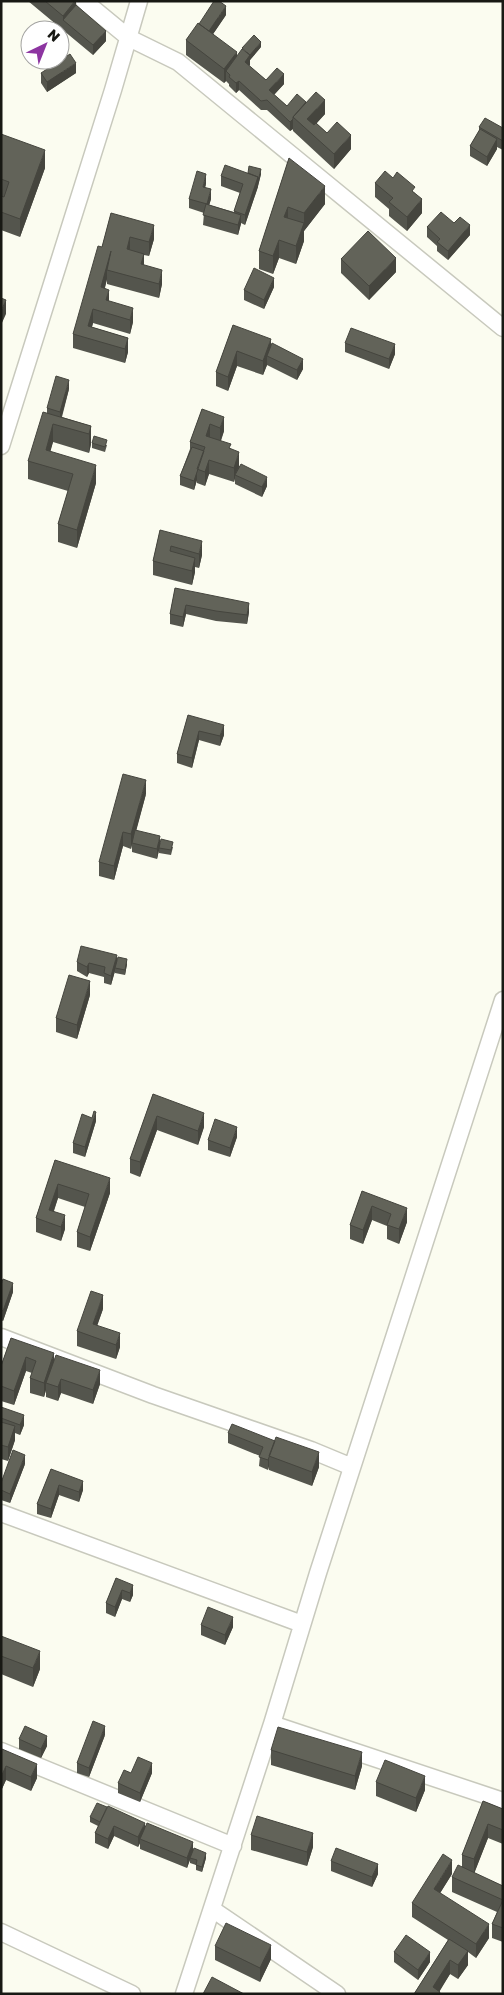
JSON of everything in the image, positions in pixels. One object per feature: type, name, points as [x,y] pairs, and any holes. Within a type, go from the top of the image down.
[{"type":"street","points":[[84,1],[129,38],[178,62],[503,328]]},
{"type":"street","points":[[1,446],[139,1]]},
{"type":"street","points":[[184,1994],[503,1000]]},
{"type":"street","points":[[1,1337],[154,1395],[311,1450],[352,1467]]},
{"type":"street","points":[[1,1513],[302,1624]]},
{"type":"street","points":[[272,1724],[503,1801]]},
{"type":"street","points":[[1,1751],[233,1846]]},
{"type":"street","points":[[212,1909],[337,1994]]},
{"type":"street","points":[[1,1932],[132,1994]]},
{"type":"building","points":[[45,1],[75,1],[63,16]]},
{"type":"building","points":[[214,1],[219,1],[226,6],[209,31],[199,24]]},
{"type":"building","points":[[76,5],[106,31],[93,45],[70,26],[70,20],[63,20]]},
{"type":"building","points":[[198,23],[237,52],[224,69],[186,40]]},
{"type":"building","points":[[254,35],[261,42],[250,55],[242,48]]},
{"type":"building","points":[[242,49],[250,55],[245,62],[266,80],[277,68],[284,74],[269,90],[287,106],[297,94],[306,102],[290,122],[267,100],[261,101],[239,81],[236,83],[229,77],[230,75],[226,71]]},
{"type":"building","points":[[70,54],[76,63],[70,67]]},
{"type":"building","points":[[46,70],[65,70],[47,82],[41,73]]},
{"type":"building","points":[[316,92],[325,100],[307,119],[314,125],[316,123],[327,133],[337,122],[351,135],[334,154],[293,117]]},
{"type":"building","points":[[485,118],[503,128],[503,141],[479,127]]},
{"type":"building","points":[[480,129],[497,139],[487,157],[470,146]]},
{"type":"building","points":[[1,134],[45,150],[20,219],[1,212],[1,196],[4,197],[9,182],[1,179]]},
{"type":"building","points":[[289,158],[325,186],[304,213],[288,207],[284,217],[304,223],[296,246],[279,240],[273,256],[259,251]]},
{"type":"building","points":[[225,165],[258,177],[245,215],[234,211],[243,184],[221,176]]},
{"type":"building","points":[[249,166],[261,169],[258,181],[258,177],[248,173]]},
{"type":"building","points":[[197,171],[206,174],[203,187],[211,189],[207,204],[189,199]]},
{"type":"building","points":[[385,171],[393,178],[397,172],[415,187],[412,191],[422,199],[407,217],[389,202],[393,198],[375,183]]},
{"type":"building","points":[[206,204],[241,215],[238,225],[203,215]]},
{"type":"building","points":[[441,212],[454,223],[460,217],[470,225],[448,251],[437,242],[440,239],[427,227]]},
{"type":"building","points":[[111,213],[154,225],[149,242],[130,237],[127,249],[144,254],[141,264],[162,270],[159,284],[107,270],[111,251],[101,287],[109,290],[106,300],[133,308],[130,320],[93,309],[88,326],[128,338],[125,349],[73,334],[98,246],[102,247]]},
{"type":"building","points":[[368,231],[396,258],[369,286],[341,259]]},
{"type":"building","points":[[254,268],[274,278],[264,300],[244,290]]},
{"type":"building","points":[[1,298],[6,300],[1,311]]},
{"type":"building","points":[[233,325],[271,339],[263,361],[237,351],[228,377],[216,372]]},
{"type":"building","points":[[351,328],[395,344],[389,359],[345,343]]},
{"type":"building","points":[[272,343],[303,359],[297,370],[267,356]]},
{"type":"building","points":[[56,376],[69,380],[60,412],[47,408]]},
{"type":"building","points":[[202,409],[224,417],[220,428],[210,424],[206,436],[231,444],[229,448],[239,452],[234,468],[209,460],[205,472],[197,469],[205,447],[190,442]]},
{"type":"building","points":[[43,412],[91,426],[89,434],[53,424],[46,450],[96,465],[77,530],[58,524],[73,474],[28,461]]},
{"type":"building","points":[[94,436],[107,440],[105,447],[92,443]]},
{"type":"building","points":[[192,447],[204,451],[194,481],[180,476]]},
{"type":"building","points":[[241,464],[267,477],[262,487],[235,475]]},
{"type":"building","points":[[160,530],[202,541],[199,554],[171,546],[170,551],[195,558],[192,571],[153,561]]},
{"type":"building","points":[[175,588],[249,603],[247,615],[186,605],[183,617],[170,614]]},
{"type":"building","points":[[188,715],[224,725],[220,736],[199,731],[192,758],[177,754]]},
{"type":"building","points":[[123,774],[146,780],[131,834],[123,832],[114,866],[99,862]]},
{"type":"building","points":[[135,830],[160,836],[157,849],[132,843]]},
{"type":"building","points":[[161,839],[173,842],[171,850],[159,848]]},
{"type":"building","points":[[81,946],[117,955],[111,976],[104,973],[105,967],[89,963],[87,967],[77,962]]},
{"type":"building","points":[[118,957],[127,959],[125,970],[115,968]]},
{"type":"building","points":[[69,975],[90,981],[77,1025],[56,1018]]},
{"type":"building","points":[[153,1094],[204,1113],[198,1131],[157,1116],[140,1162],[130,1159]]},
{"type":"building","points":[[94,1111],[96,1112],[85,1147],[73,1143],[82,1114],[92,1118]]},
{"type":"building","points":[[215,1119],[237,1127],[230,1148],[208,1140]]},
{"type":"building","points":[[55,1160],[110,1178],[90,1237],[77,1232],[89,1194],[58,1184],[49,1210],[65,1215],[61,1227],[36,1218]]},
{"type":"building","points":[[362,1191],[407,1208],[399,1229],[387,1225],[391,1214],[372,1206],[363,1230],[350,1225]]},
{"type":"building","points":[[3,1279],[13,1283],[3,1311],[1,1310],[1,1285]]},
{"type":"building","points":[[91,1291],[103,1295],[93,1324],[120,1333],[116,1345],[77,1331]]},
{"type":"building","points":[[11,1338],[54,1353],[44,1383],[30,1378],[36,1361],[26,1357],[14,1391],[1,1386],[1,1366]]},
{"type":"building","points":[[56,1355],[100,1370],[93,1390],[61,1379],[58,1387],[46,1383]]},
{"type":"building","points":[[1,1407],[24,1415],[20,1425],[1,1418]]},
{"type":"building","points":[[1,1422],[15,1426],[8,1447],[1,1445]]},
{"type":"building","points":[[232,1424],[275,1441],[268,1460],[259,1457],[263,1447],[228,1433]]},
{"type":"building","points":[[276,1437],[319,1452],[312,1472],[269,1456]]},
{"type":"building","points":[[13,1450],[25,1455],[10,1494],[1,1490],[1,1483]]},
{"type":"building","points":[[51,1469],[83,1481],[79,1492],[59,1485],[51,1509],[37,1504]]},
{"type":"building","points":[[116,1578],[133,1585],[130,1593],[122,1590],[115,1607],[106,1603]]},
{"type":"building","points":[[208,1607],[233,1617],[225,1635],[201,1625]]},
{"type":"building","points":[[1,1636],[40,1651],[33,1668],[1,1656]]},
{"type":"building","points":[[93,1721],[105,1726],[89,1768],[77,1763]]},
{"type":"building","points":[[25,1726],[47,1736],[41,1749],[19,1739]]},
{"type":"building","points":[[278,1727],[362,1752],[355,1776],[271,1750]]},
{"type":"building","points":[[2,1749],[37,1764],[31,1777],[6,1766],[1,1777]]},
{"type":"building","points":[[138,1757],[152,1763],[140,1793],[118,1783],[124,1770],[131,1773]]},
{"type":"building","points":[[385,1760],[425,1776],[416,1798],[376,1782]]},
{"type":"building","points":[[483,1801],[503,1809],[503,1830],[488,1824],[474,1859],[462,1855]]},
{"type":"building","points":[[97,1803],[107,1807],[100,1822],[90,1817]]},
{"type":"building","points":[[108,1806],[145,1823],[138,1837],[114,1826],[108,1839],[95,1833]]},
{"type":"building","points":[[257,1816],[313,1833],[307,1852],[251,1835]]},
{"type":"building","points":[[147,1823],[193,1842],[187,1858],[140,1839]]},
{"type":"building","points":[[194,1848],[206,1853],[202,1867],[196,1865],[197,1860],[190,1858]]},
{"type":"building","points":[[336,1848],[378,1864],[372,1877],[331,1861]]},
{"type":"building","points":[[443,1854],[452,1860],[434,1889],[489,1924],[476,1944],[412,1903]]},
{"type":"building","points":[[458,1865],[503,1886],[503,1900],[452,1877]]},
{"type":"building","points":[[503,1900],[503,1928],[492,1924]]},
{"type":"building","points":[[226,1923],[271,1945],[260,1968],[215,1946]]},
{"type":"building","points":[[406,1935],[430,1952],[418,1970],[394,1952]]},
{"type":"building","points":[[449,1939],[468,1951],[458,1965],[450,1960],[433,1987],[440,1992],[439,1994],[414,1994]]},
{"type":"building","points":[[212,1977],[244,1994],[203,1994]]}]
